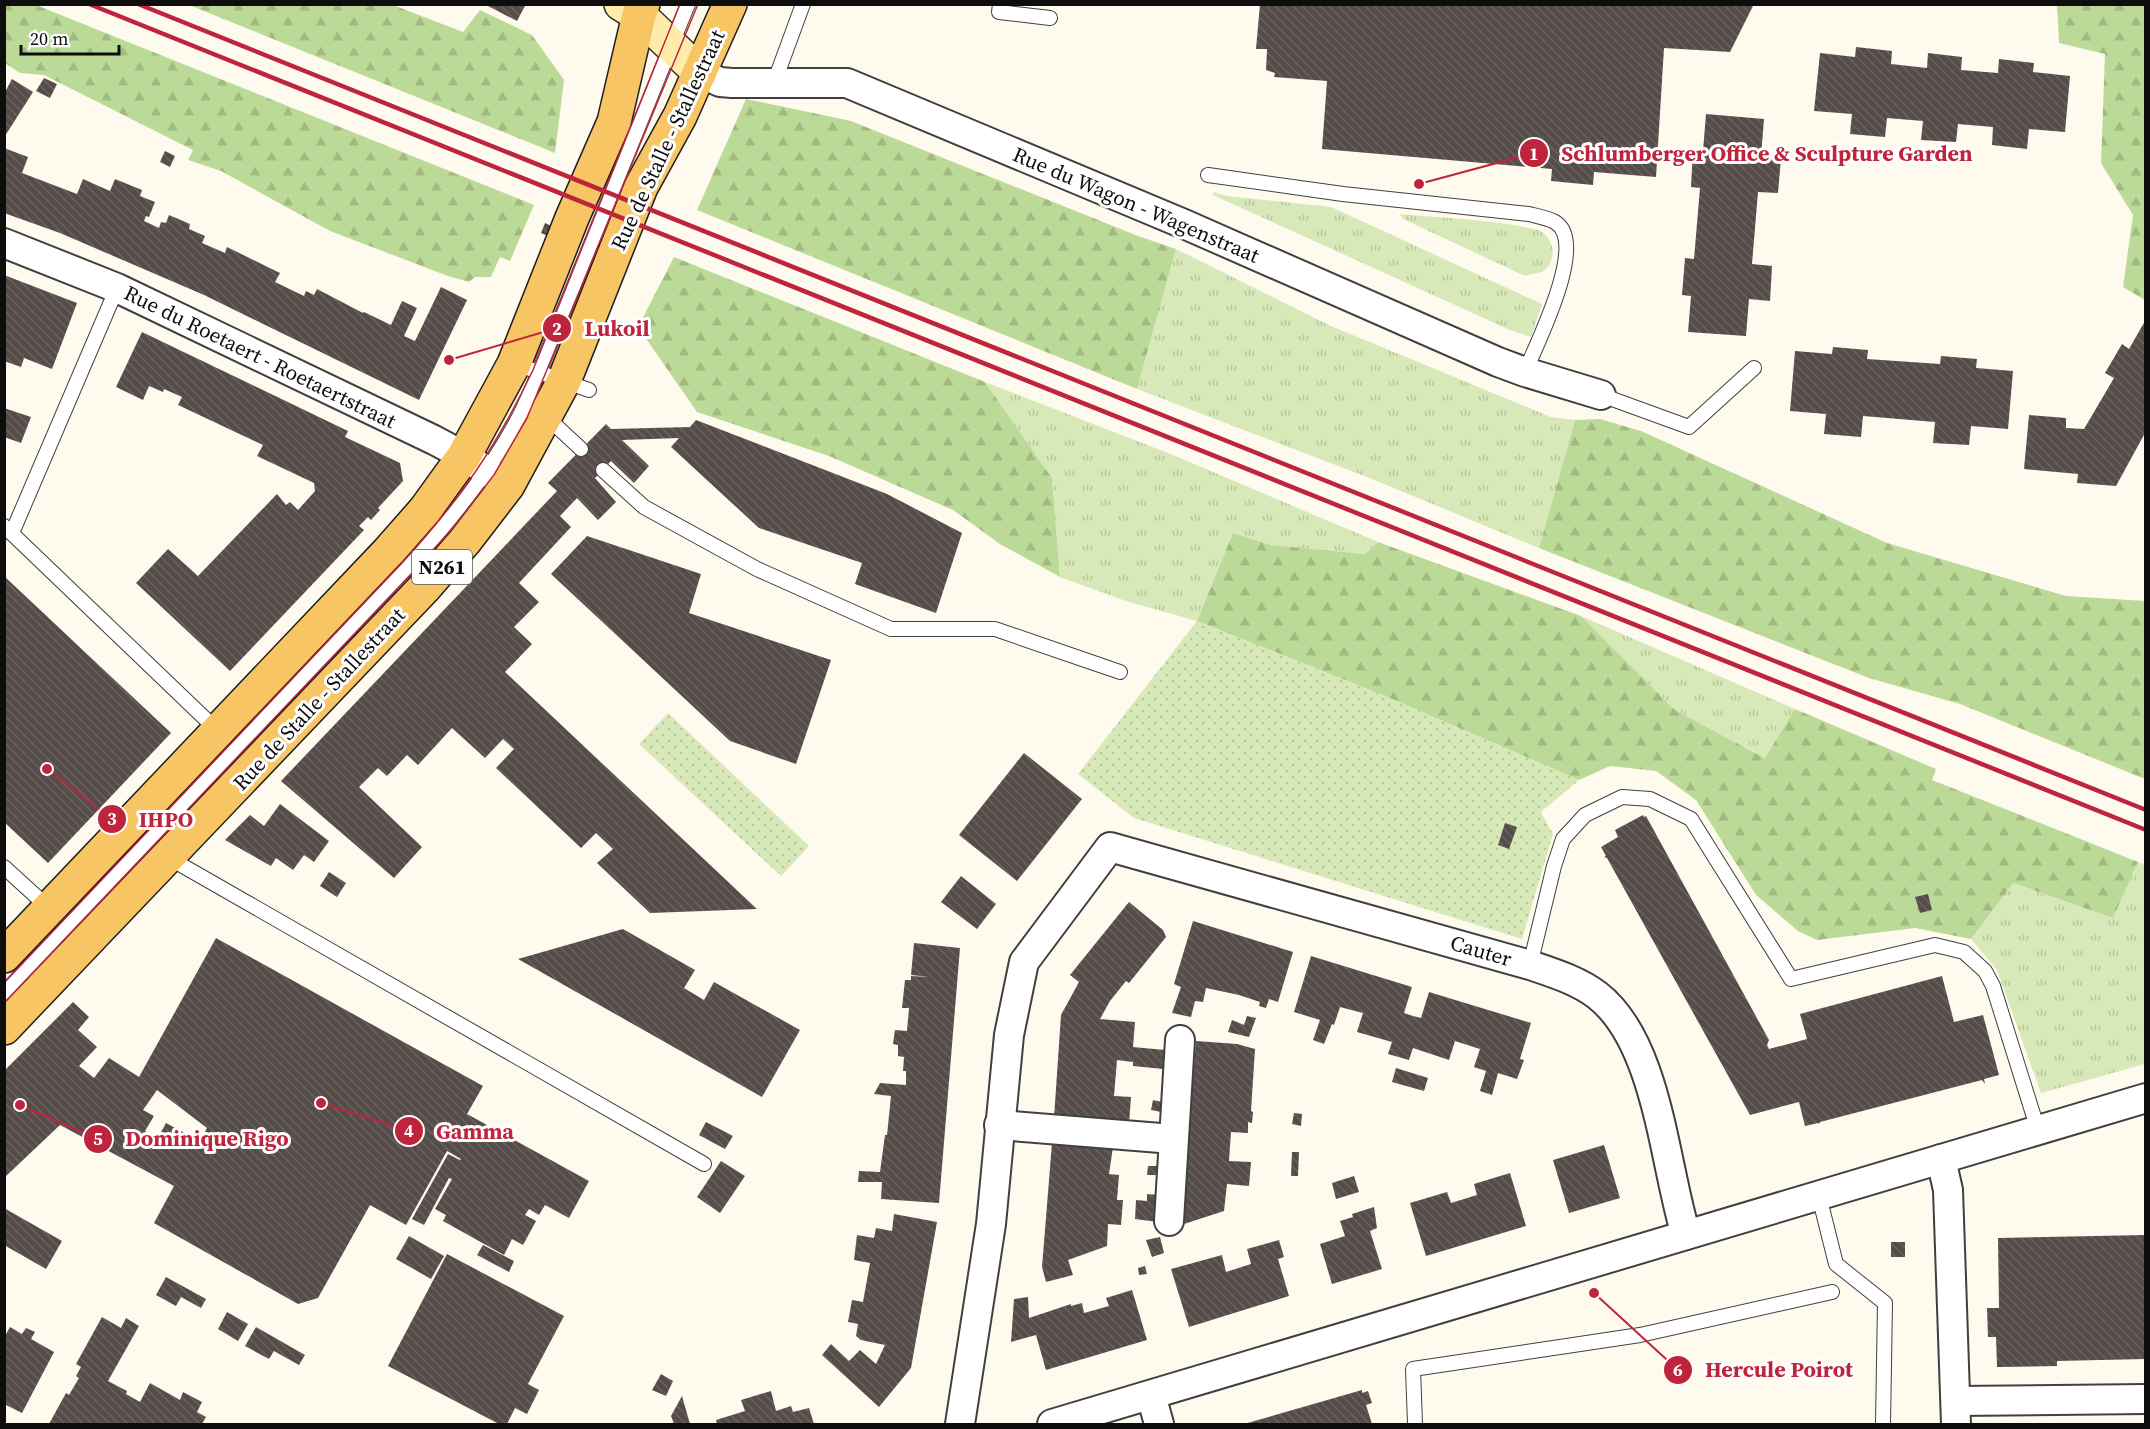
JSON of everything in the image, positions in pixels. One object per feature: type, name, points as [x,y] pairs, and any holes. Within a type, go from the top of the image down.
[{"type":"main road","name":"Rue de Stalle - Stallestraat","points":[[4,1028],[169,858],[426,586],[465,541],[486,471],[551,377],[641,187],[671,136],[730,4]]},
{"type":"main road","name":"Rue de Stalle - Stallestraat","points":[[4,956],[425,510],[486,471],[544,418],[572,218],[614,122],[634,8]]},
{"type":"street","name":"Rue du Wagon - Wagenstraat","points":[[634,8],[699,73],[720,82],[847,83],[1174,220],[1525,372],[1601,395]]},
{"type":"street","name":"Rue du Roetaert - Roetaertstraat","points":[[4,243],[117,288],[486,471]]},
{"type":"street","name":"Cauter","points":[[999,1125],[1009,1035],[1024,962],[1110,847],[1530,965],[1576,981],[1598,996],[1617,1016],[1632,1037],[1643,1062],[1662,1134],[1676,1203],[1686,1235]]},
{"type":"street","points":[[1169,1221],[1180,1040]]},
{"type":"street","points":[[1052,1425],[2145,1098]]},
{"type":"street","points":[[960,1425],[991,1224],[999,1125],[1173,1139]]},
{"type":"street","points":[[1941,1159],[1948,1190],[1956,1413],[2145,1399]]},
{"type":"street","points":[[1151,1395],[1159,1425]]},
{"type":"lane","name":"Rue de Stalle - Stallestraat","points":[[551,377],[688,4]]},
{"type":"lane","points":[[774,83],[803,4]]},
{"type":"lane","points":[[999,4],[999,12],[1050,18]]},
{"type":"lane","points":[[1208,175],[1343,194],[1529,210],[1556,222],[1563,230],[1567,253],[1557,299],[1525,372]]},
{"type":"lane","points":[[117,288],[8,529],[218,731]]},
{"type":"lane","points":[[1689,427],[1754,368]]},
{"type":"lane","points":[[1601,395],[1689,427]]},
{"type":"lane","points":[[1689,427],[1692,411]]},
{"type":"lane","points":[[544,418],[552,422],[581,449]]},
{"type":"lane","points":[[603,470],[644,507],[756,568],[891,629],[995,629],[1120,672]]},
{"type":"lane","name":"Rue de Stalle - Stallestraat","points":[[4,993],[407,568],[446,525],[486,471]]},
{"type":"lane","points":[[1530,965],[1554,866],[1563,839],[1585,815],[1622,797],[1650,799],[1691,819],[1791,979],[1935,945],[1964,952],[1984,971],[1993,986],[2037,1130]]},
{"type":"lane","points":[[169,858],[704,1164]]},
{"type":"lane","points":[[4,867],[50,909]]},
{"type":"lane","points":[[1819,1196],[1836,1263],[1885,1303],[1883,1425]]},
{"type":"lane","points":[[1414,1425],[1413,1369],[1640,1335],[1832,1292]]},
{"type":"green space","points":[[4,5],[36,5],[534,205],[510,261],[500,257],[491,277],[475,277],[469,282],[448,276],[330,231],[221,171],[188,160],[193,150],[44,75],[20,73],[5,63]]},
{"type":"green space","points":[[189,5],[393,5],[463,32],[480,10],[532,35],[564,80],[555,153]]},
{"type":"green space","points":[[2057,5],[2145,5],[2145,300],[2123,287],[2133,215],[2101,163],[2105,54],[2059,43]]},
{"type":"green space","points":[[746,99],[851,121],[1138,236],[1176,249],[1137,389],[697,210]]},
{"type":"green space","points":[[1213,192],[1227,196],[1331,207],[1542,304],[1531,337],[1510,330],[1213,195]]},
{"type":"green space","points":[[1400,214],[1493,222],[1535,229],[1542,232],[1550,241],[1553,252],[1551,262],[1543,271],[1525,276],[1403,219]]},
{"type":"green space","points":[[1176,249],[1331,326],[1551,417],[1575,420],[1539,548],[1367,477],[1137,389]]},
{"type":"green space","points":[[674,257],[985,382],[1052,478],[1060,577],[1000,544],[953,510],[829,456],[697,412],[638,327]]},
{"type":"green space","points":[[985,382],[1173,455],[1378,542],[1365,554],[1271,545],[1233,533],[1197,621],[1126,601],[1060,577],[1052,478]]},
{"type":"green space","points":[[1600,419],[1641,431],[1887,543],[2066,596],[2145,601],[2145,779],[1960,704],[1869,678],[1539,548],[1575,420]]},
{"type":"green space","points":[[1233,533],[1271,545],[1365,554],[1378,542],[1581,616],[1675,710],[1765,758],[1795,709],[1936,769],[1932,780],[2138,862],[2113,918],[2013,883],[1971,939],[1915,928],[1817,940],[1798,931],[1756,895],[1696,800],[1656,771],[1610,766],[1579,780],[1380,694],[1197,621]]},
{"type":"green space","points":[[1581,616],[1795,709],[1766,758],[1675,710]]},
{"type":"green space","points":[[1197,621],[1380,694],[1579,780],[1541,812],[1553,834],[1522,939],[1134,818],[1078,774]]},
{"type":"green space","points":[[668,713],[809,846],[781,876],[639,744]]},
{"type":"green space","points":[[2138,862],[2145,865],[2145,1064],[2041,1093],[1997,970],[1971,939],[2012,883],[2113,918]]},
{"type":"building","points":[[490,4],[526,4],[517,21],[488,6]]},
{"type":"building","points":[[1260,4],[1754,4],[1730,52],[1664,48],[1656,177],[1594,172],[1593,185],[1551,181],[1552,169],[1322,149],[1327,81],[1274,77],[1275,73],[1266,70],[1267,49],[1256,49]]},
{"type":"building","points":[[1856,47],[1892,51],[1891,64],[1927,68],[1928,53],[1962,57],[1961,70],[1998,73],[1999,59],[2034,63],[2033,72],[2070,76],[2065,132],[2029,129],[2027,149],[1992,145],[1993,127],[1958,124],[1956,142],[1921,140],[1923,121],[1887,118],[1885,137],[1850,134],[1852,114],[1814,111],[1820,53],[1855,57]]},
{"type":"building","points":[[44,78],[57,84],[50,98],[36,91]]},
{"type":"building","points":[[12,79],[33,92],[5,136],[5,92]]},
{"type":"building","points":[[1706,114],[1764,119],[1761,156],[1781,158],[1778,193],[1758,192],[1752,264],[1772,266],[1770,301],[1749,299],[1746,336],[1688,332],[1691,296],[1682,295],[1685,258],[1694,259],[1700,188],[1691,187],[1693,150],[1703,151]]},
{"type":"building","points":[[4,148],[28,157],[22,173],[77,194],[83,179],[110,191],[115,179],[142,190],[140,196],[155,202],[149,217],[146,216],[144,221],[159,228],[161,222],[166,223],[169,215],[190,224],[189,229],[205,236],[202,243],[225,253],[227,247],[280,273],[275,282],[304,296],[306,291],[314,295],[317,289],[391,325],[402,301],[417,308],[404,336],[415,341],[441,287],[467,300],[419,400],[204,295],[60,233],[4,213]]},
{"type":"building","points":[[165,151],[175,156],[170,167],[160,162]]},
{"type":"building","points":[[545,223],[552,226],[548,236],[541,233]]},
{"type":"building","points":[[4,275],[77,303],[52,369],[24,358],[21,367],[4,361]]},
{"type":"building","points":[[2145,321],[2145,433],[2116,486],[2077,483],[2078,474],[2024,469],[2029,415],[2066,418],[2066,428],[2084,429],[2114,378],[2105,373],[2122,344],[2129,349]]},
{"type":"building","points":[[142,332],[348,431],[345,437],[400,463],[403,481],[378,508],[380,510],[371,520],[368,517],[359,526],[364,530],[230,671],[136,583],[168,549],[198,576],[277,494],[286,505],[290,502],[298,510],[315,491],[314,483],[257,456],[263,445],[178,405],[182,397],[164,389],[163,392],[149,386],[143,400],[116,387]]},
{"type":"building","points":[[1833,347],[1868,350],[1867,359],[1940,364],[1941,356],[1977,359],[1976,368],[2013,371],[2008,429],[1971,426],[1969,445],[1933,443],[1935,422],[1863,416],[1861,437],[1824,434],[1826,414],[1790,411],[1795,351],[1832,354]]},
{"type":"building","points":[[4,408],[31,417],[21,443],[4,437]]},
{"type":"building","points":[[696,420],[887,494],[962,533],[936,613],[855,584],[862,563],[759,528],[671,447],[679,438],[622,440],[649,466],[634,483],[611,461],[595,478],[616,502],[598,520],[577,498],[560,516],[571,527],[519,583],[539,602],[514,627],[532,644],[505,672],[757,909],[650,913],[597,863],[613,849],[596,833],[581,848],[496,768],[514,749],[503,739],[485,758],[452,728],[418,765],[407,755],[387,776],[378,768],[359,787],[422,847],[394,878],[281,781],[557,491],[548,483],[606,424],[611,429],[690,427]]},
{"type":"building","points":[[587,536],[701,574],[689,613],[831,660],[796,764],[730,741],[551,574]]},
{"type":"building","points":[[4,576],[171,733],[48,863],[4,822]]},
{"type":"building","points":[[1024,753],[1082,799],[1017,881],[959,835]]},
{"type":"building","points":[[280,804],[329,841],[314,862],[304,855],[293,870],[276,858],[271,866],[225,840],[250,815],[264,826]]},
{"type":"building","points":[[1643,815],[1646,816],[1769,1040],[1767,1045],[1769,1049],[1807,1039],[1800,1014],[1942,976],[1954,1022],[1983,1015],[1999,1075],[1984,1079],[1985,1084],[1982,1080],[1819,1124],[1805,1126],[1799,1102],[1750,1115],[1607,858],[1604,857],[1606,856],[1601,847],[1618,837],[1615,830]]},
{"type":"building","points":[[1505,823],[1517,827],[1509,849],[1498,845]]},
{"type":"building","points":[[329,872],[346,883],[337,897],[320,886]]},
{"type":"building","points":[[961,876],[996,904],[977,929],[941,902]]},
{"type":"building","points":[[1928,894],[1932,910],[1920,913],[1915,897]]},
{"type":"building","points":[[1129,902],[1163,930],[1166,937],[1129,983],[1126,981],[1110,1001],[1100,1019],[1135,1022],[1133,1047],[1165,1050],[1163,1069],[1133,1066],[1133,1062],[1117,1060],[1114,1096],[1131,1097],[1129,1124],[1054,1118],[1061,1015],[1079,982],[1070,975]]},
{"type":"building","points":[[1193,921],[1293,952],[1278,1002],[1269,999],[1266,1008],[1259,1006],[1260,1002],[1239,995],[1206,988],[1203,1002],[1195,1001],[1191,1017],[1172,1013],[1181,987],[1174,984]]},
{"type":"building","points":[[623,929],[695,970],[684,988],[704,1000],[714,982],[800,1030],[762,1097],[518,959]]},
{"type":"building","points":[[216,938],[483,1086],[467,1114],[589,1181],[569,1218],[545,1205],[539,1215],[529,1209],[525,1215],[536,1221],[523,1245],[512,1239],[504,1255],[443,1221],[446,1215],[435,1209],[452,1179],[449,1178],[424,1225],[412,1219],[448,1154],[461,1159],[447,1151],[406,1225],[370,1205],[318,1298],[298,1304],[154,1223],[174,1186],[60,1125],[4,1178],[4,1071],[73,1002],[89,1017],[78,1030],[97,1047],[79,1066],[94,1078],[109,1058],[139,1077]],"holes":[[[157,1090],[207,1128],[200,1141],[166,1123],[158,1138],[145,1131],[154,1116],[143,1110]]]},
{"type":"building","points":[[914,943],[960,948],[939,1203],[881,1199],[882,1182],[858,1182],[859,1171],[880,1172],[885,1135],[887,1135],[891,1096],[874,1094],[880,1083],[906,1085],[906,1071],[903,1071],[904,1057],[898,1056],[898,1045],[893,1044],[895,1030],[907,1031],[909,1008],[902,1008],[905,980],[911,980],[911,976],[930,977],[911,975]]},
{"type":"building","points":[[1311,956],[1412,987],[1404,1013],[1413,1016],[1421,1018],[1429,992],[1531,1023],[1520,1059],[1524,1060],[1517,1079],[1498,1073],[1492,1095],[1480,1091],[1486,1071],[1474,1067],[1480,1049],[1455,1041],[1449,1060],[1413,1048],[1409,1060],[1388,1054],[1392,1042],[1357,1032],[1363,1013],[1340,1007],[1324,1044],[1313,1040],[1320,1020],[1294,1012]]},
{"type":"building","points":[[1247,1016],[1256,1018],[1249,1037],[1228,1032],[1232,1020],[1244,1025]]},
{"type":"building","points":[[1196,1041],[1237,1044],[1255,1049],[1252,1123],[1248,1122],[1248,1133],[1231,1132],[1229,1161],[1251,1162],[1249,1186],[1227,1184],[1224,1211],[1181,1225]]},
{"type":"building","points":[[1396,1068],[1428,1078],[1424,1091],[1392,1082]]},
{"type":"building","points":[[1153,1100],[1162,1102],[1161,1112],[1151,1110]]},
{"type":"building","points":[[1294,1113],[1302,1114],[1301,1126],[1292,1124]]},
{"type":"building","points":[[706,1122],[733,1136],[725,1149],[699,1135]]},
{"type":"building","points":[[1052,1143],[1113,1147],[1109,1174],[1119,1175],[1117,1200],[1123,1200],[1121,1225],[1108,1224],[1107,1246],[1068,1260],[1073,1275],[1046,1282],[1042,1267]]},
{"type":"building","points":[[1604,1145],[1620,1198],[1569,1213],[1553,1160]]},
{"type":"building","points":[[1292,1152],[1299,1152],[1298,1176],[1291,1176]]},
{"type":"building","points":[[721,1161],[745,1176],[720,1213],[697,1197]]},
{"type":"building","points":[[1148,1166],[1157,1166],[1156,1175],[1147,1175]]},
{"type":"building","points":[[1510,1173],[1526,1226],[1426,1256],[1410,1203],[1447,1192],[1451,1203],[1477,1195],[1474,1184]]},
{"type":"building","points":[[1354,1176],[1359,1192],[1336,1199],[1332,1183]]},
{"type":"building","points":[[1147,1194],[1159,1195],[1158,1222],[1135,1219],[1136,1200],[1147,1201]]},
{"type":"building","points":[[1374,1207],[1377,1228],[1370,1231],[1382,1269],[1332,1284],[1320,1244],[1345,1236],[1340,1221],[1353,1217],[1352,1214]]},
{"type":"building","points":[[4,1208],[62,1241],[46,1269],[4,1245]]},
{"type":"building","points":[[894,1214],[937,1222],[911,1368],[879,1407],[822,1355],[831,1344],[849,1361],[860,1350],[876,1364],[885,1345],[861,1340],[856,1336],[858,1324],[848,1322],[852,1300],[863,1302],[870,1263],[854,1260],[857,1235],[874,1238],[876,1228],[892,1231]]},
{"type":"building","points":[[2145,1235],[2145,1359],[2057,1361],[2057,1366],[1997,1367],[1996,1337],[1988,1337],[1987,1308],[1999,1308],[1998,1238]]},
{"type":"building","points":[[409,1236],[444,1256],[431,1279],[396,1259]]},
{"type":"building","points":[[1160,1237],[1164,1253],[1152,1257],[1146,1240]]},
{"type":"building","points":[[1279,1240],[1284,1257],[1278,1259],[1289,1296],[1189,1327],[1171,1269],[1222,1255],[1226,1272],[1251,1264],[1247,1249]]},
{"type":"building","points":[[1891,1242],[1905,1242],[1905,1257],[1891,1257]]},
{"type":"building","points":[[483,1245],[514,1261],[509,1272],[477,1255]]},
{"type":"building","points":[[447,1254],[564,1316],[528,1384],[539,1390],[527,1414],[515,1408],[507,1424],[499,1424],[388,1366]]},
{"type":"building","points":[[1145,1266],[1147,1274],[1139,1275],[1138,1268]]},
{"type":"building","points":[[166,1277],[206,1299],[201,1308],[181,1297],[176,1306],[156,1295]]},
{"type":"building","points":[[1132,1290],[1147,1340],[1046,1370],[1036,1335],[1011,1342],[1014,1299],[1028,1297],[1029,1318],[1071,1304],[1071,1306],[1082,1303],[1084,1313],[1109,1306],[1106,1298]]},
{"type":"building","points":[[227,1312],[248,1324],[238,1341],[218,1329]]},
{"type":"building","points":[[102,1317],[121,1328],[126,1318],[139,1326],[108,1381],[127,1391],[126,1394],[140,1402],[150,1383],[180,1400],[183,1392],[202,1402],[197,1412],[206,1417],[202,1424],[49,1424],[66,1393],[69,1395],[79,1378],[76,1376],[81,1367],[76,1364]]},
{"type":"building","points":[[10,1327],[22,1334],[26,1328],[35,1332],[31,1339],[54,1352],[22,1413],[4,1404],[4,1338]]},
{"type":"building","points":[[256,1327],[305,1355],[299,1365],[274,1351],[269,1359],[245,1346]]},
{"type":"building","points":[[661,1374],[673,1381],[666,1396],[652,1390]]},
{"type":"building","points":[[1362,1390],[1362,1393],[1368,1391],[1372,1403],[1366,1405],[1372,1424],[1244,1424]]},
{"type":"building","points":[[771,1391],[776,1411],[791,1406],[793,1412],[809,1408],[814,1424],[717,1424],[716,1420],[745,1411],[741,1400]]},
{"type":"building","points":[[682,1396],[690,1424],[674,1424],[671,1416]]},
{"type":"tram line","points":[[4,983],[402,563],[423,540],[475,472],[505,424],[533,370],[680,4]]},
{"type":"tram line","points":[[4,1003],[412,573],[452,529],[494,475],[527,418],[698,4]]},
{"type":"railway","points":[[89,4],[2146,830]]},
{"type":"railway","points":[[138,4],[2146,810]]},
{"type":"place","name":"Schlumberger Office & Sculpture Garden","points":[[1419,184]]},
{"type":"place","name":"Lukoil","points":[[449,360]]},
{"type":"place","name":"IHPO","points":[[47,769]]},
{"type":"place","name":"Gamma","points":[[321,1103]]},
{"type":"place","name":"Dominique Rigo","points":[[20,1105]]},
{"type":"place","name":"Hercule Poirot","points":[[1594,1293]]}]
